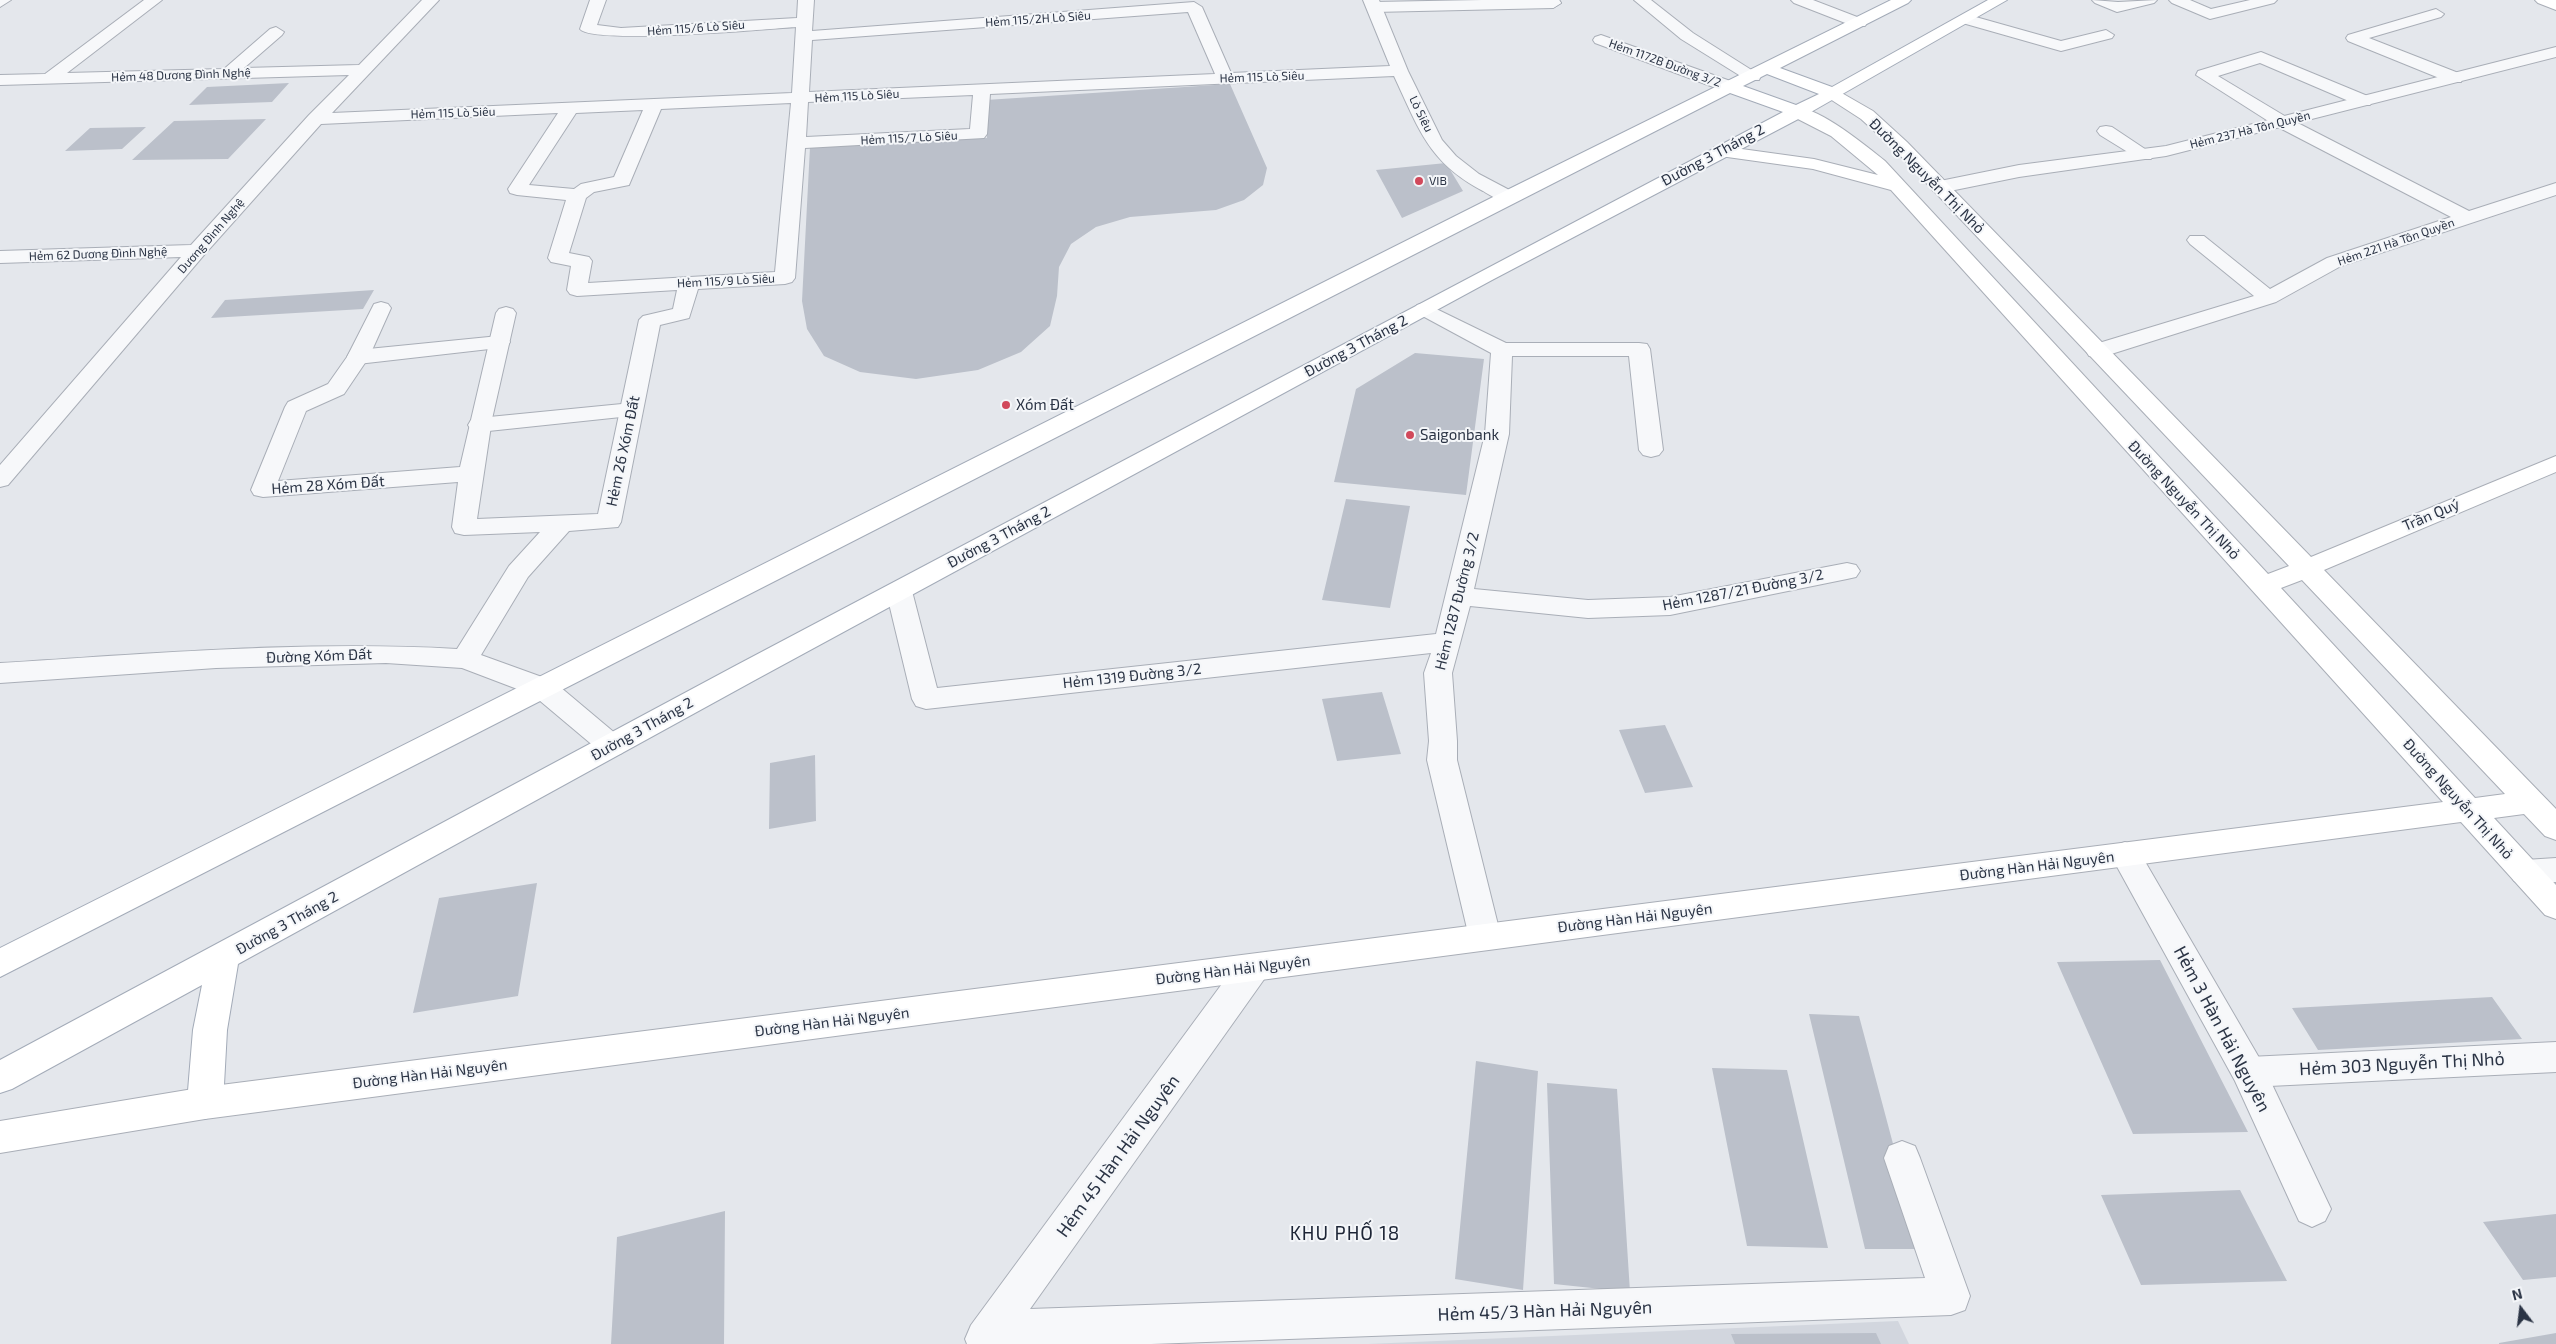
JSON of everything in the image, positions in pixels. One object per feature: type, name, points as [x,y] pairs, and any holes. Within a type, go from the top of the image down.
[{"type":"main road","points":[[0,963],[1508,198],[1903,0]]},
{"type":"main road","name":"Đường 3 Tháng 2","points":[[0,1078],[899,591],[1720,151],[1798,112],[1999,0]]},
{"type":"main road","points":[[2544,0],[2556,5]]},
{"type":"main road","name":"Đường Nguyễn Thị Nhỏ","points":[[1760,73],[1833,93],[1867,115],[1940,187],[2556,828]]},
{"type":"main road","name":"Đường Nguyễn Thị Nhỏ","points":[[1730,87],[1798,112],[1837,132],[1860,148],[2556,906]]},
{"type":"main road","points":[[1720,151],[1814,164],[1896,185]]},
{"type":"main road","name":"Trần Quý","points":[[2264,586],[2556,463]]},
{"type":"main road","name":"Đường Hàn Hải Nguyên","points":[[0,1137],[205,1103],[2531,802]]},
{"type":"main road","points":[[205,1103],[210,1030],[223,958]]},
{"type":"street","points":[[49,79],[154,0]]},
{"type":"street","name":"Dương Đình Nghệ","points":[[0,480],[197,251],[315,119],[431,0]]},
{"type":"street","name":"Hẻm 115/6 Lò Siêu","points":[[598,0],[588,29],[621,33],[804,29]]},
{"type":"street","name":"Hẻm 115/9 Lò Siêu","points":[[578,195],[558,258],[582,261],[577,290],[785,278],[806,0]]},
{"type":"street","points":[[1642,0],[1687,36],[1760,73]]},
{"type":"street","points":[[1800,0],[1860,23]]},
{"type":"street","points":[[2100,0],[2117,7],[2149,0]]},
{"type":"street","points":[[2177,0],[2210,14],[2269,0]]},
{"type":"street","points":[[1372,3],[1552,1]]},
{"type":"street","name":"Lò Siêu","points":[[1372,3],[1400,71],[1434,142],[1450,160],[1472,178],[1508,198]]},
{"type":"street","name":"Hẻm 115/2H Lò Siêu","points":[[804,29],[1194,7],[1225,78]]},
{"type":"street","points":[[2436,14],[2354,38],[2455,78]]},
{"type":"street","points":[[1965,19],[2061,46],[2106,35]]},
{"type":"street","points":[[228,74],[276,32]]},
{"type":"street","name":"Hẻm 1172B Đường 3/2","points":[[1601,40],[1730,87]]},
{"type":"street","name":"Hẻm 237 Hà Tôn Quyền","points":[[1940,187],[2019,171],[2145,155],[2556,52]]},
{"type":"street","points":[[2364,101],[2261,57],[2204,75],[2282,122],[2467,218]]},
{"type":"street","name":"Hẻm 48 Dương Đình Nghệ","points":[[0,80],[362,70]]},
{"type":"street","name":"Hẻm 115 Lò Siêu","points":[[315,119],[1400,71]]},
{"type":"street","name":"Hẻm 115/7 Lò Siêu","points":[[796,143],[978,134],[982,90]]},
{"type":"street","points":[[570,108],[517,189],[578,195],[588,188],[622,181],[654,105]]},
{"type":"street","points":[[2106,131],[2145,155]]},
{"type":"street","name":"Hẻm 221 Hà Tôn Quyền","points":[[2098,351],[2269,298],[2334,262],[2556,189]]},
{"type":"street","points":[[2197,240],[2269,298]]},
{"type":"street","name":"Hẻm 62 Dương Đình Nghệ","points":[[0,257],[197,251]]},
{"type":"street","name":"Hẻm 26 Xóm Đất","points":[[562,523],[609,522],[650,320],[682,314],[689,284]]},
{"type":"street","name":"Hẻm 28 Xóm Đất","points":[[382,308],[358,357],[336,389],[296,406],[263,490],[469,474]]},
{"type":"street","points":[[1424,309],[1502,350],[1639,349],[1651,450]]},
{"type":"street","points":[[506,313],[478,425],[469,474],[464,527],[562,523]]},
{"type":"street","points":[[358,357],[499,342]]},
{"type":"street","name":"Hẻm 1287 Đường 3/2","points":[[1485,937],[1442,760],[1443,741],[1438,673],[1448,642],[1497,434],[1502,350]]},
{"type":"street","points":[[478,425],[632,410]]},
{"type":"street","points":[[465,659],[518,572],[562,523]]},
{"type":"street","name":"Hẻm 1287/21 Đường 3/2","points":[[1459,596],[1588,609],[1670,606],[1847,571]]},
{"type":"street","name":"Hẻm 1319 Đường 3/2","points":[[899,591],[926,698],[1448,642]]},
{"type":"street","name":"Đường Xóm Đất","points":[[0,673],[225,659],[386,654],[465,659],[543,688],[612,746]]},
{"type":"street","name":"Hẻm 3 Hàn Hải Nguyên","points":[[2125,854],[2249,1072],[2312,1209]]},
{"type":"street","points":[[2525,872],[2556,870]]},
{"type":"street","name":"Hẻm 45 Hàn Hải Nguyên","points":[[987,1337],[1253,968]]},
{"type":"street","name":"Hẻm 303 Nguyễn Thị Nhỏ","points":[[2249,1072],[2556,1057]]},
{"type":"street","name":"Hẻm 45/3 Hàn Hải Nguyên","points":[[987,1337],[1951,1296],[1902,1158]]},
{"type":"shaded area","points":[[1898,1321],[1909,1344],[1368,1344]]},
{"type":"building","points":[[289,83],[272,102],[189,105],[207,87]]},
{"type":"building","points":[[1230,84],[1267,168],[1263,185],[1244,200],[1216,210],[1130,217],[1096,227],[1071,244],[1059,267],[1057,296],[1050,326],[1021,352],[978,370],[916,379],[860,372],[824,356],[807,329],[802,301],[810,147],[987,138],[986,100]]},
{"type":"building","points":[[266,119],[228,159],[132,160],[174,121]]},
{"type":"building","points":[[146,127],[122,149],[65,151],[90,128]]},
{"type":"building","name":"VIB","points":[[1446,163],[1463,191],[1402,218],[1376,170]]},
{"type":"building","points":[[374,290],[363,309],[211,318],[225,300]]},
{"type":"building","name":"Saigonbank","points":[[1415,353],[1484,359],[1466,495],[1334,482],[1356,389]]},
{"type":"building","points":[[1346,499],[1410,506],[1390,608],[1322,600]]},
{"type":"building","points":[[1382,692],[1401,754],[1337,761],[1322,699]]},
{"type":"building","points":[[1665,725],[1693,787],[1645,793],[1619,730]]},
{"type":"building","points":[[815,755],[816,821],[769,829],[770,763]]},
{"type":"building","points":[[537,883],[518,996],[413,1013],[439,898]]},
{"type":"building","points":[[2160,960],[2248,1132],[2133,1134],[2057,962]]},
{"type":"building","points":[[2492,997],[2522,1039],[2318,1050],[2292,1008]]},
{"type":"building","points":[[1809,1014],[1859,1016],[1921,1249],[1865,1249]]},
{"type":"building","points":[[1476,1061],[1538,1071],[1523,1290],[1455,1279]]},
{"type":"building","points":[[1712,1068],[1787,1070],[1828,1248],[1747,1246]]},
{"type":"building","points":[[1547,1083],[1617,1089],[1630,1292],[1554,1284]]},
{"type":"building","points":[[2240,1190],[2287,1281],[2141,1285],[2101,1195]]},
{"type":"building","points":[[725,1211],[724,1344],[611,1344],[617,1237]]},
{"type":"building","points":[[2556,1214],[2556,1277],[2523,1280],[2483,1222]]},
{"type":"building","points":[[1876,1333],[1881,1344],[1735,1344],[1731,1334]]},
{"type":"building","points":[[2556,1333],[2556,1344],[2499,1344],[2499,1343]]},
{"type":"place","name":"VIB","points":[[1419,181]]},
{"type":"place","name":"Xóm Đất","points":[[1006,405]]},
{"type":"place","name":"Saigonbank","points":[[1410,435]]},
{"type":"district","name":"KHU PHỐ 18","points":[[1345,1234]]}]
